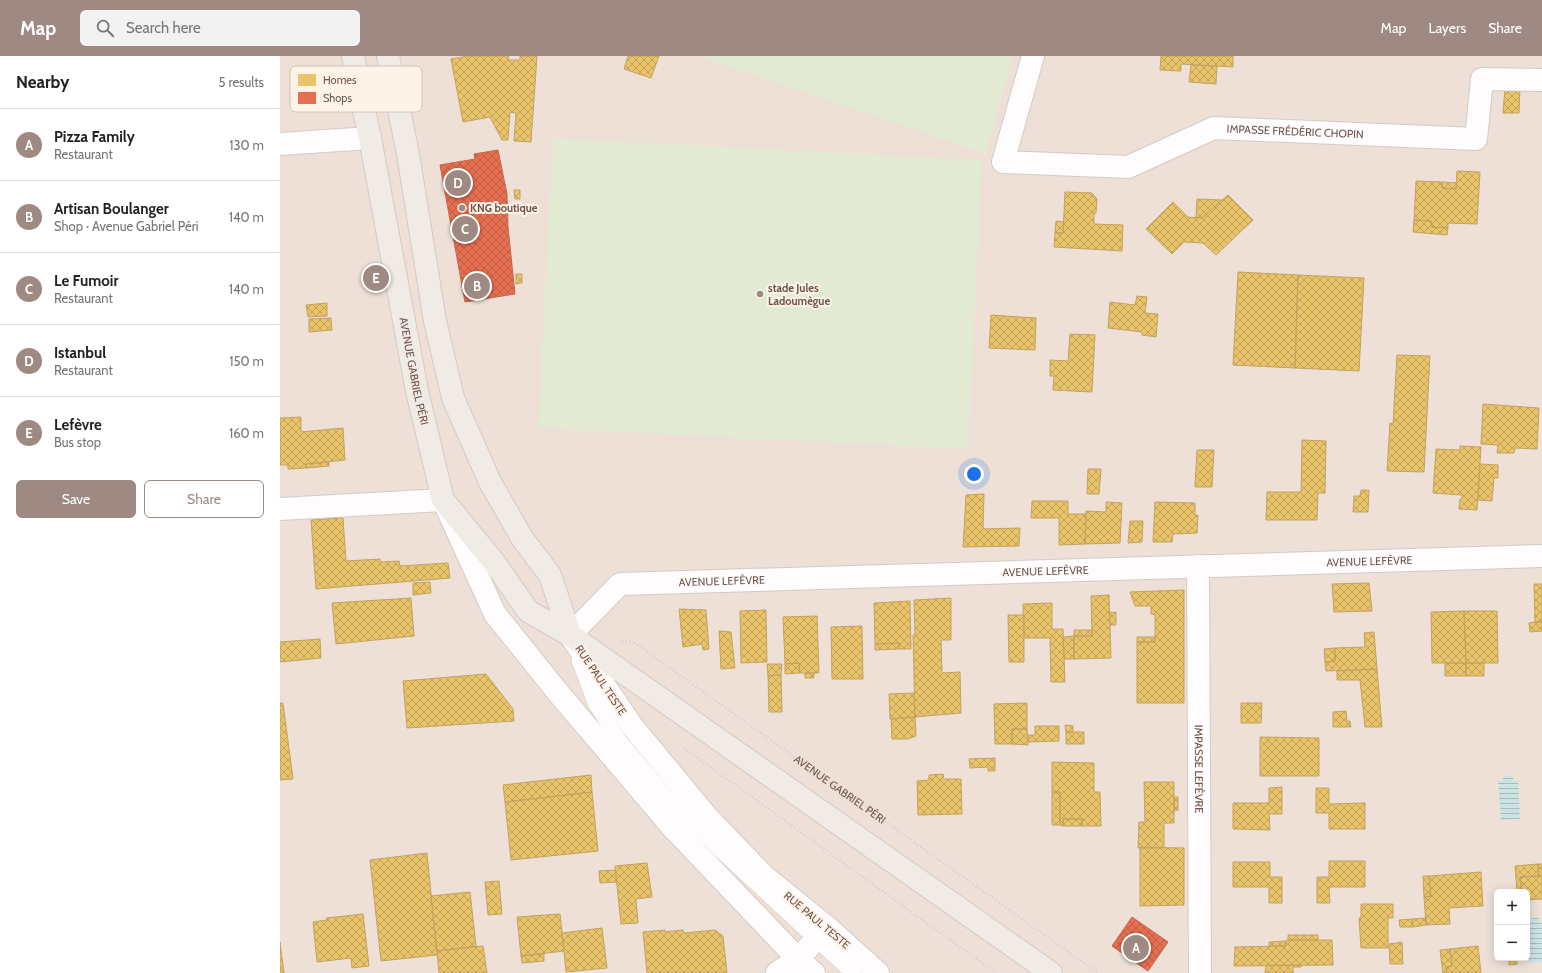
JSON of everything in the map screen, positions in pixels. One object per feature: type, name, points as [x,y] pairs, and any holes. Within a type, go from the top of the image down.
[{"type":"main road","name":"AVENUE GABRIEL PÉRI","points":[[353,56],[355,66]]},
{"type":"main road","points":[[388,56],[390,66]]},
{"type":"main road","name":"AVENUE GABRIEL PÉRI","points":[[364,112],[417,391],[443,500],[494,562],[528,611],[570,635],[1051,973]]},
{"type":"main road","points":[[399,112],[408,154],[435,321],[454,398],[490,482],[522,538],[550,575],[570,635]]},
{"type":"street","name":"IMPASSE FRÉDÉRIC CHOPIN","points":[[1033,56],[1003,162],[1128,167],[1214,128],[1476,139],[1482,79],[1542,80]]},
{"type":"street","points":[[280,144],[370,138]]},
{"type":"street","points":[[280,509],[443,500],[495,614],[560,695],[674,829],[806,966]]},
{"type":"street","name":"AVENUE LEFÈVRE","points":[[570,635],[620,584],[1542,556]]},
{"type":"street","name":"IMPASSE LEFÈVRE","points":[[1198,566],[1200,973]]},
{"type":"street","name":"RUE PAUL TESTE","points":[[570,635],[632,726],[708,818],[822,933],[878,973]]},
{"type":"street","points":[[806,966],[822,933]]},
{"type":"street","points":[[777,973],[806,966]]},
{"type":"lane","name":"RUE PAUL TESTE","points":[[822,933],[853,973]]},
{"type":"lane","points":[[806,966],[824,973]]},
{"type":"path","name":"AVENUE GABRIEL PÉRI","points":[[617,641],[633,642],[1098,973]]},
{"type":"shaded area","points":[[280,56],[1542,56],[1542,973],[280,973]]},
{"type":"green space","points":[[697,56],[1013,56],[986,154]]},
{"type":"green space","name":"stade Jules Ladoumègue","points":[[553,138],[982,160],[968,449],[538,428]]},
{"type":"water","points":[[1504,776],[1512,776],[1514,780],[1518,780],[1520,819],[1501,820],[1498,781],[1502,781]]},
{"type":"water","points":[[1534,917],[1538,918],[1540,923],[1542,923],[1542,962],[1528,963],[1528,961],[1530,961],[1530,919]]},
{"type":"building: Homes","points":[[468,56],[509,56],[508,60],[520,60],[520,56],[537,56],[531,142],[514,141],[516,113],[510,112],[508,140],[502,140],[490,117],[463,122],[451,59]]},
{"type":"building: Homes","points":[[628,56],[659,56],[651,78],[624,69]]},
{"type":"building: Homes","points":[[1161,56],[1233,56],[1233,67],[1181,64],[1181,71],[1160,70]]},
{"type":"building: Homes","points":[[1191,65],[1217,66],[1216,84],[1189,82]]},
{"type":"building: Homes","points":[[1505,87],[1520,88],[1519,113],[1503,113]]},
{"type":"building: Homes","points":[[1457,171],[1480,172],[1477,224],[1448,223],[1448,228],[1432,227],[1431,221],[1414,220],[1416,181],[1442,182],[1442,188],[1456,189]]},
{"type":"building: Homes","points":[[1442,182],[1457,183],[1456,189],[1442,188]]},
{"type":"building: Homes","points":[[514,190],[520,190],[520,199],[515,199]]},
{"type":"building: Homes","points":[[1065,192],[1092,193],[1097,199],[1096,213],[1094,213],[1094,224],[1123,225],[1122,251],[1054,247],[1055,233],[1063,233]]},
{"type":"building: Homes","points":[[1228,195],[1253,220],[1216,255],[1203,243],[1184,242],[1172,254],[1146,229],[1173,202],[1188,217],[1202,218]]},
{"type":"building: Homes","points":[[1197,199],[1222,200],[1202,218],[1196,217]]},
{"type":"building: Homes","points":[[1414,220],[1431,221],[1432,227],[1448,228],[1447,235],[1413,232]]},
{"type":"building: Homes","points":[[1056,221],[1064,222],[1063,233],[1055,233]]},
{"type":"building: Homes","points":[[1238,272],[1298,275],[1295,368],[1233,365]]},
{"type":"building: Homes","points":[[516,274],[522,274],[522,283],[516,284]]},
{"type":"building: Homes","points":[[1298,275],[1364,278],[1359,371],[1295,368]]},
{"type":"building: Homes","points":[[1137,296],[1147,297],[1145,313],[1158,314],[1156,337],[1142,335],[1142,332],[1108,328],[1110,302],[1135,305]]},
{"type":"building: Homes","points":[[327,303],[327,316],[308,317],[306,305]]},
{"type":"building: Homes","points":[[991,315],[1036,318],[1035,350],[989,348]]},
{"type":"building: Homes","points":[[331,318],[332,330],[309,332],[309,319]]},
{"type":"building: Homes","points":[[1070,334],[1095,335],[1092,392],[1053,390],[1054,376],[1050,376],[1050,360],[1068,361]]},
{"type":"building: Homes","points":[[1397,355],[1430,356],[1424,472],[1387,471],[1390,423],[1393,424]]},
{"type":"building: Homes","points":[[1483,404],[1539,408],[1537,449],[1515,448],[1514,453],[1497,453],[1498,445],[1481,444]]},
{"type":"building: Homes","points":[[301,417],[301,432],[343,428],[345,460],[306,464],[306,468],[288,469],[288,465],[280,465],[280,418]]},
{"type":"building: Homes","points":[[1302,440],[1326,441],[1325,493],[1318,493],[1317,520],[1266,520],[1267,492],[1301,492]]},
{"type":"building: Homes","points":[[1460,446],[1481,447],[1477,510],[1459,509],[1462,495],[1433,493],[1436,449],[1460,450]]},
{"type":"building: Homes","points":[[1197,450],[1214,450],[1212,487],[1195,487]]},
{"type":"building: Homes","points":[[329,462],[329,466],[306,468],[306,464]]},
{"type":"building: Homes","points":[[1480,464],[1498,465],[1498,478],[1494,478],[1492,501],[1478,500]]},
{"type":"building: Homes","points":[[1088,469],[1101,469],[1099,494],[1087,494]]},
{"type":"building: Homes","points":[[1361,490],[1369,490],[1368,512],[1353,512],[1354,496],[1360,496]]},
{"type":"building: Homes","points":[[984,494],[983,529],[1020,528],[1019,546],[963,547],[966,495]]},
{"type":"building: Homes","points":[[1032,501],[1068,501],[1068,514],[1086,514],[1085,544],[1059,545],[1059,518],[1031,518]]},
{"type":"building: Homes","points":[[1106,502],[1122,503],[1120,543],[1085,544],[1086,511],[1106,512]]},
{"type":"building: Homes","points":[[1155,502],[1195,503],[1195,515],[1198,515],[1197,533],[1173,534],[1172,542],[1153,542]]},
{"type":"building: Homes","points":[[343,518],[346,561],[380,559],[381,562],[399,561],[400,566],[448,563],[450,578],[316,589],[311,520]]},
{"type":"building: Homes","points":[[1130,521],[1143,521],[1142,542],[1128,543]]},
{"type":"building: Homes","points":[[430,582],[431,593],[413,595],[413,583]]},
{"type":"building: Homes","points":[[1369,583],[1372,611],[1334,612],[1332,584]]},
{"type":"building: Homes","points":[[1534,584],[1542,584],[1542,622],[1535,622]]},
{"type":"building: Homes","points":[[1184,590],[1184,703],[1137,703],[1137,642],[1155,642],[1155,615],[1151,614],[1151,606],[1135,606],[1130,592]]},
{"type":"building: Homes","points":[[1109,595],[1111,658],[1074,659],[1074,636],[1092,636],[1091,596]]},
{"type":"building: Homes","points":[[411,598],[414,636],[336,644],[332,603]]},
{"type":"building: Homes","points":[[951,598],[951,640],[941,640],[942,673],[960,672],[961,713],[915,717],[913,635],[915,635],[914,600]]},
{"type":"building: Homes","points":[[910,601],[911,649],[899,649],[899,643],[875,644],[874,603]]},
{"type":"building: Homes","points":[[1052,603],[1052,629],[1063,629],[1065,682],[1051,682],[1050,638],[1024,638],[1023,604]]},
{"type":"building: Homes","points":[[679,609],[706,610],[709,649],[703,650],[702,644],[683,647]]},
{"type":"building: Homes","points":[[766,610],[767,662],[741,663],[740,611]]},
{"type":"building: Homes","points":[[1464,611],[1497,611],[1498,663],[1466,663]]},
{"type":"building: Homes","points":[[1464,611],[1466,663],[1432,663],[1431,612]]},
{"type":"building: Homes","points":[[1116,612],[1116,625],[1110,625],[1109,613]]},
{"type":"building: Homes","points":[[1008,615],[1024,615],[1024,662],[1009,662]]},
{"type":"building: Homes","points":[[817,616],[819,673],[800,673],[799,663],[785,664],[783,617]]},
{"type":"building: Homes","points":[[1542,622],[1542,631],[1530,632],[1529,623]]},
{"type":"building: Homes","points":[[862,626],[863,679],[832,679],[831,627]]},
{"type":"building: Homes","points":[[1074,630],[1092,630],[1092,636],[1074,636]]},
{"type":"building: Homes","points":[[719,631],[731,632],[735,668],[721,669]]},
{"type":"building: Homes","points":[[1374,632],[1377,669],[1326,671],[1325,662],[1335,661],[1335,648],[1365,647],[1364,633]]},
{"type":"building: Homes","points":[[1074,636],[1074,659],[1064,659],[1063,637]]},
{"type":"building: Homes","points":[[1137,637],[1155,637],[1155,642],[1137,642]]},
{"type":"building: Homes","points":[[320,639],[321,658],[280,662],[280,642]]},
{"type":"building: Homes","points":[[899,643],[899,649],[875,650],[875,644]]},
{"type":"building: Homes","points":[[1335,648],[1335,661],[1325,662],[1324,649]]},
{"type":"building: Homes","points":[[799,663],[800,673],[785,674],[785,664]]},
{"type":"building: Homes","points":[[1445,663],[1466,663],[1466,676],[1445,676]]},
{"type":"building: Homes","points":[[1466,663],[1484,663],[1484,676],[1466,676]]},
{"type":"building: Homes","points":[[767,664],[782,664],[781,675],[768,676]]},
{"type":"building: Homes","points":[[1377,669],[1382,727],[1365,727],[1360,680],[1337,680],[1337,671]]},
{"type":"building: Homes","points":[[805,673],[814,673],[814,678],[805,678]]},
{"type":"building: Homes","points":[[486,674],[513,709],[514,721],[407,728],[403,681]]},
{"type":"building: Homes","points":[[781,675],[782,712],[769,712],[768,676]]},
{"type":"building: Homes","points":[[914,693],[915,717],[890,719],[889,694]]},
{"type":"building: Homes","points":[[280,703],[283,703],[293,779],[280,780]]},
{"type":"building: Homes","points":[[1027,703],[1027,729],[1012,729],[1012,744],[995,744],[994,704]]},
{"type":"building: Homes","points":[[1241,703],[1262,703],[1261,723],[1241,723]]},
{"type":"building: Homes","points":[[1346,711],[1347,721],[1350,721],[1351,727],[1333,727],[1333,712]]},
{"type":"building: Homes","points":[[915,717],[916,736],[908,739],[892,739],[891,719]]},
{"type":"building: Homes","points":[[1065,725],[1073,726],[1073,732],[1066,732]]},
{"type":"building: Homes","points":[[1035,726],[1059,726],[1059,741],[1028,742],[1028,735],[1035,735]]},
{"type":"building: Homes","points":[[1012,729],[1027,729],[1028,745],[1012,744]]},
{"type":"building: Homes","points":[[1066,732],[1084,732],[1084,744],[1066,744]]},
{"type":"building: Homes","points":[[1260,737],[1319,738],[1319,776],[1260,776]]},
{"type":"building: Homes","points":[[995,758],[995,771],[988,771],[988,767],[970,768],[969,759]]},
{"type":"building: Homes","points":[[1052,762],[1094,763],[1094,792],[1100,792],[1101,826],[1082,826],[1082,819],[1063,819],[1063,826],[1060,825],[1060,792],[1052,792]]},
{"type":"building: Homes","points":[[943,774],[944,779],[961,779],[962,814],[918,815],[917,781],[929,780],[929,775]]},
{"type":"building: Homes","points":[[591,775],[592,792],[505,802],[503,785]]},
{"type":"building: Homes","points":[[1144,782],[1174,782],[1174,823],[1164,823],[1164,848],[1138,848],[1139,822],[1145,822]]},
{"type":"building: Homes","points":[[1282,787],[1282,814],[1269,814],[1270,830],[1233,829],[1233,803],[1269,803],[1269,788]]},
{"type":"building: Homes","points":[[1316,788],[1329,788],[1329,804],[1365,803],[1365,829],[1329,829],[1329,813],[1316,813]]},
{"type":"building: Homes","points":[[592,792],[598,851],[511,860],[505,802]]},
{"type":"building: Homes","points":[[1052,792],[1060,792],[1060,825],[1052,825]]},
{"type":"building: Homes","points":[[1174,797],[1178,797],[1178,810],[1174,811]]},
{"type":"building: Homes","points":[[1063,819],[1082,819],[1082,826],[1063,826]]},
{"type":"building: Homes","points":[[1140,847],[1184,848],[1184,905],[1140,906]]},
{"type":"building: Homes","points":[[427,853],[437,955],[381,961],[370,860]]},
{"type":"building: Homes","points":[[1329,861],[1365,861],[1365,887],[1329,887],[1330,903],[1317,903],[1317,877],[1329,877]]},
{"type":"building: Homes","points":[[1233,862],[1270,862],[1270,877],[1282,877],[1282,903],[1269,903],[1269,887],[1233,887]]},
{"type":"building: Homes","points":[[647,863],[652,897],[636,899],[638,923],[621,924],[615,866]]},
{"type":"building: Homes","points":[[1538,864],[1539,876],[1520,877],[1522,889],[1517,889],[1515,866]]},
{"type":"building: Homes","points":[[1538,864],[1542,864],[1542,899],[1530,900],[1530,889],[1522,889],[1520,877],[1539,876]]},
{"type":"building: Homes","points":[[615,870],[617,882],[600,883],[599,871]]},
{"type":"building: Homes","points":[[1481,872],[1483,906],[1449,908],[1450,924],[1426,925],[1424,897],[1431,896],[1429,876]]},
{"type":"building: Homes","points":[[1423,876],[1429,876],[1431,896],[1424,897]]},
{"type":"building: Homes","points":[[499,881],[502,914],[488,915],[485,882]]},
{"type":"building: Homes","points":[[470,892],[476,946],[437,951],[431,896]]},
{"type":"building: Homes","points":[[1361,904],[1393,904],[1393,918],[1388,918],[1388,948],[1361,948],[1359,918],[1361,918]]},
{"type":"building: Homes","points":[[363,914],[369,966],[352,968],[351,958],[317,962],[313,922],[327,920],[326,918]]},
{"type":"building: Homes","points":[[560,914],[564,951],[521,956],[517,917]]},
{"type":"building: Homes","points":[[1426,918],[1426,925],[1413,927],[1412,919]]},
{"type":"building: Homes","points":[[1412,919],[1413,927],[1400,927],[1399,920]]},
{"type":"building: Homes","points":[[602,928],[607,968],[566,972],[562,933]]},
{"type":"building: Homes","points":[[665,930],[664,932],[683,930],[684,933],[715,930],[723,936],[727,973],[647,973],[643,932]]},
{"type":"building: Homes","points":[[1288,935],[1318,935],[1318,940],[1288,940]]},
{"type":"building: Homes","points":[[1286,940],[1332,940],[1333,965],[1234,966],[1235,947],[1285,946]]},
{"type":"building: Homes","points":[[1285,941],[1285,946],[1269,946],[1269,942]]},
{"type":"building: Homes","points":[[280,942],[284,973],[280,973]]},
{"type":"building: Homes","points":[[1402,942],[1403,964],[1390,964],[1389,944]]},
{"type":"building: Homes","points":[[483,946],[487,973],[439,973],[437,951]]},
{"type":"building: Homes","points":[[1478,946],[1481,973],[1447,973],[1446,967],[1452,966],[1450,949]]},
{"type":"building: Homes","points":[[1450,949],[1452,966],[1446,967],[1447,973],[1443,973],[1440,950]]},
{"type":"building: Homes","points":[[544,954],[544,961],[522,963],[521,956]]},
{"type":"building: Homes","points":[[1509,961],[1517,961],[1517,964],[1509,965]]},
{"type":"building: Homes","points":[[1266,965],[1301,965],[1301,967],[1293,967],[1293,973],[1265,973]]},
{"type":"building: Shops","points":[[498,150],[507,194],[508,227],[515,294],[465,302],[440,165],[475,159],[474,154]]},
{"type":"building: Shops","points":[[1132,917],[1168,942],[1148,971],[1112,946]]},
{"type":"place","name":"Istanbul","points":[[458,183]]},
{"type":"place","name":"KNG boutique","points":[[462,208]]},
{"type":"place","name":"Le Fumoir","points":[[465,229]]},
{"type":"place","name":"Lefèvre","points":[[376,278]]},
{"type":"place","name":"Artisan Boulanger","points":[[477,286]]},
{"type":"place","name":"stade Jules Ladoumègue","points":[[760,294]]},
{"type":"place","name":"Pizza Family","points":[[1136,948]]}]
